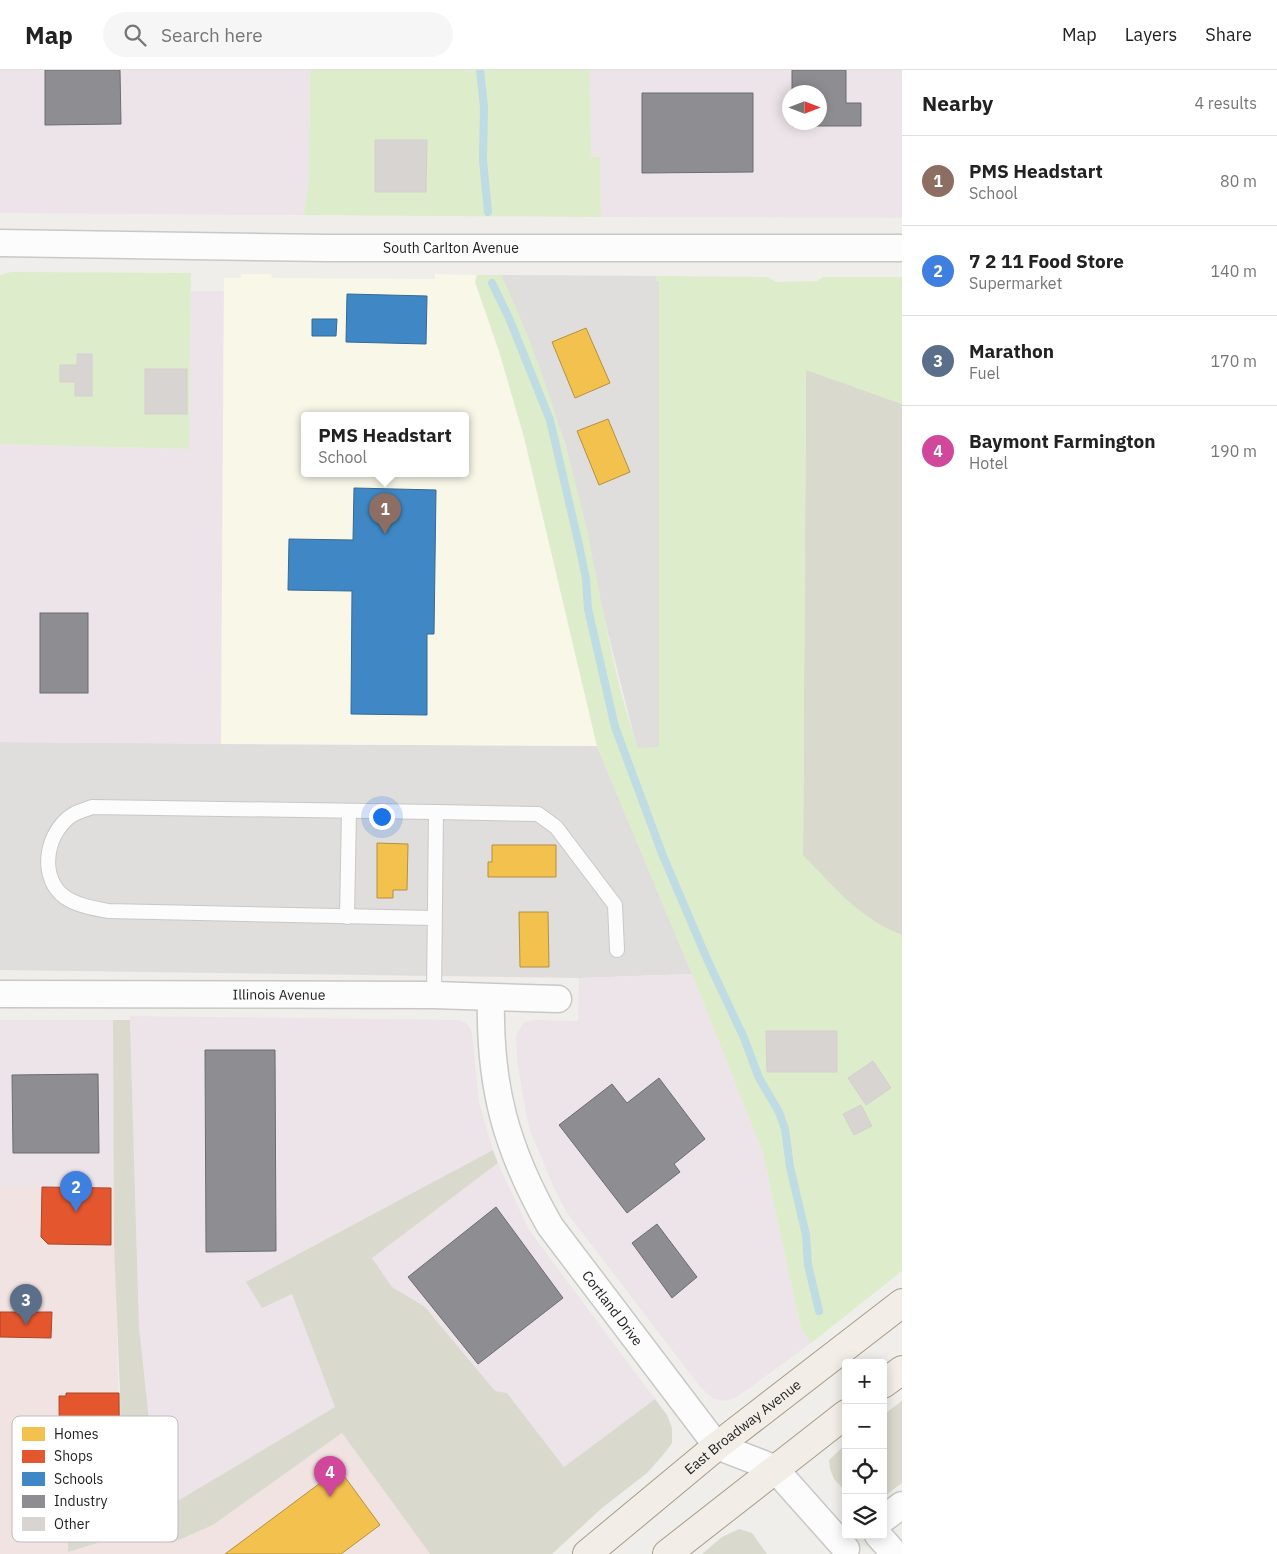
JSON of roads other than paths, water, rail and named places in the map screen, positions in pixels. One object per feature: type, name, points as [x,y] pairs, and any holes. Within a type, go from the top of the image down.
[{"type":"main road","name":"East Broadway Avenue","points":[[587,1554],[717,1446],[902,1303]]},
{"type":"main road","points":[[887,1381],[902,1370]]},
{"type":"main road","points":[[667,1554],[774,1468],[842,1417]]},
{"type":"street","name":"South Carlton Avenue","points":[[0,243],[327,248],[902,248]]},
{"type":"street","name":"Illinois Avenue","points":[[0,994],[434,995],[558,999]]},
{"type":"street","name":"Cortland Drive","points":[[491,998],[490,1032],[498,1101],[512,1148],[532,1196],[566,1248],[717,1446]]},
{"type":"street","points":[[717,1446],[774,1468],[850,1546]]},
{"type":"street","points":[[887,1516],[902,1505]]},
{"type":"street","points":[[881,1539],[894,1554]]},
{"type":"lane","points":[[433,918],[108,912],[82,905],[61,894],[48,874],[48,850],[56,831],[74,814],[92,807],[538,814],[556,827],[615,905],[617,950]]},
{"type":"lane","points":[[348,917],[349,811]]},
{"type":"lane","points":[[434,995],[433,918],[436,812]]},
{"type":"waterway","points":[[480,70],[484,107],[483,160],[488,212]]},
{"type":"waterway","points":[[492,283],[509,318],[550,420],[579,545],[586,579],[588,609],[615,727],[663,856],[707,959],[744,1038],[759,1078],[779,1112],[785,1129],[790,1167],[806,1235],[808,1265],[819,1311]]},
{"type":"place","name":"PMS Headstart","points":[[385,534]]},
{"type":"place","name":"7 2 11 Food Store","points":[[76,1212]]},
{"type":"place","name":"Marathon","points":[[26,1325]]},
{"type":"place","name":"Baymont Farmington","points":[[330,1497]]}]
